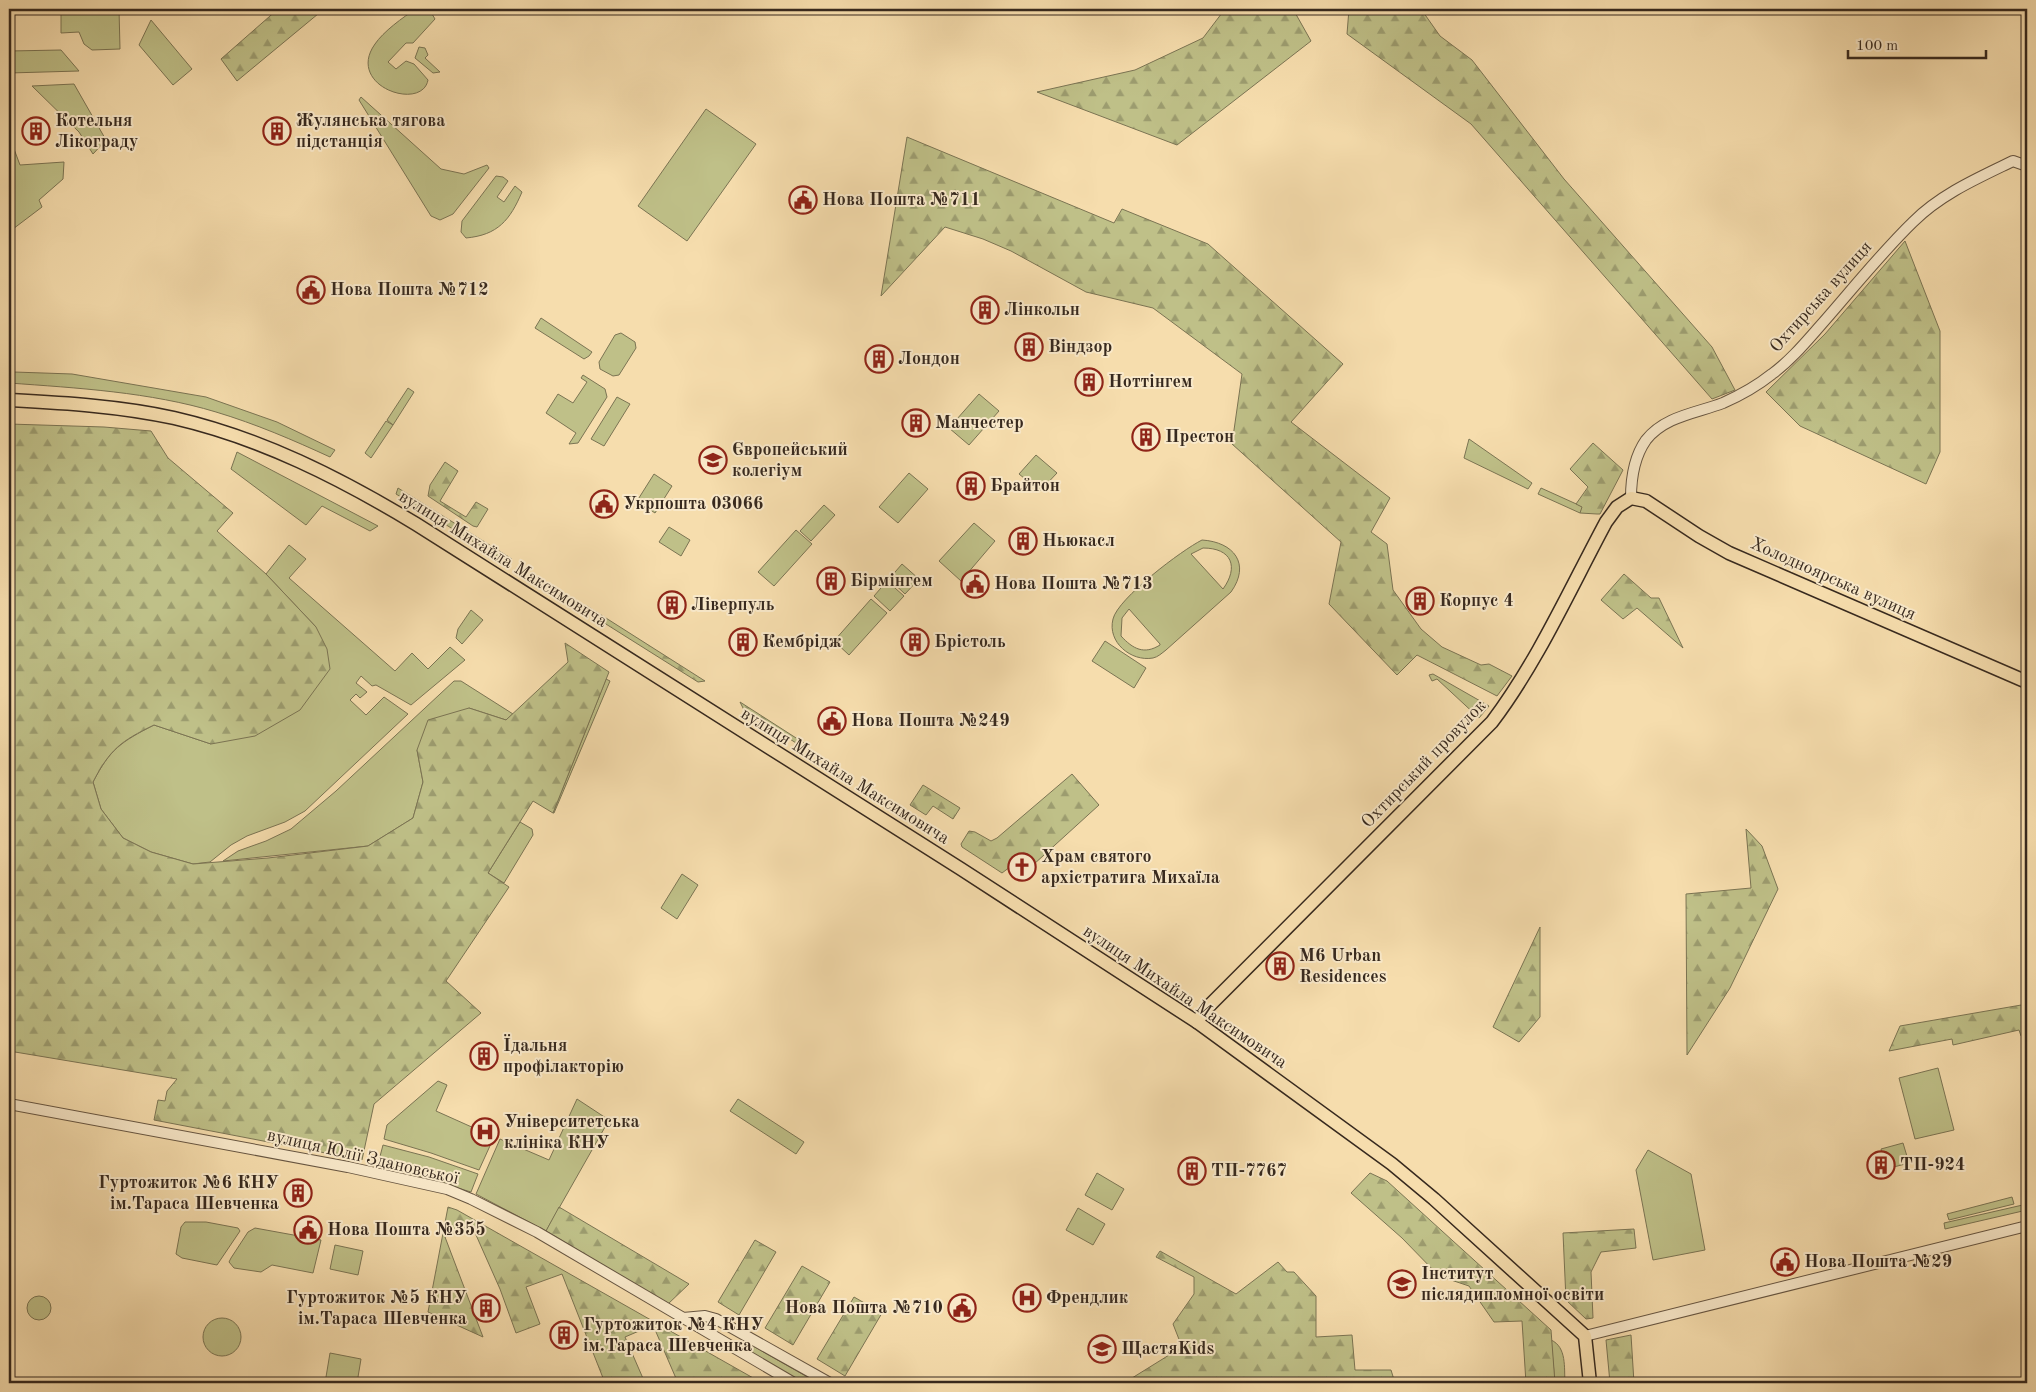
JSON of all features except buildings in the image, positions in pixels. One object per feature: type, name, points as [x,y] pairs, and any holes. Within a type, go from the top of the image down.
[{"type":"main road","name":"вулиця Михайла Максимовича","points":[[9,400],[97,406],[138,411],[176,419],[271,449],[336,478],[422,528],[805,770],[1197,1022],[1392,1164],[1434,1199],[1585,1336]]},
{"type":"main road","name":"Холодноярська вулиця","points":[[1631,498],[1646,501],[1699,536],[1729,553],[2027,682]]},
{"type":"main road","name":"Охтирський провулок","points":[[1197,1022],[1205,1010],[1492,722],[1514,692],[1530,664],[1606,522],[1617,507],[1631,498]]},
{"type":"main road","points":[[1585,1336],[1590,1383]]},
{"type":"street","name":"Охтирська вулиця","points":[[1631,498],[1633,471],[1640,452],[1647,440],[1662,426],[1671,420],[1723,403],[1751,389],[1773,374],[1803,345],[1914,220],[1935,203],[1965,185],[2013,161],[2027,166]]},
{"type":"street","name":"вулиця Юлії Здановської","points":[[9,1104],[348,1167],[447,1189],[537,1232],[794,1383]]},
{"type":"street","points":[[1585,1336],[2027,1226]]},
{"type":"street","points":[[683,1318],[705,1316],[716,1318],[830,1383]]},
{"type":"green space","points":[[61,9],[119,9],[120,49],[92,50],[84,44],[79,32],[61,33]]},
{"type":"green space","points":[[278,9],[324,9],[237,81],[221,59]]},
{"type":"green space","points":[[416,9],[429,9],[435,19],[413,43],[406,43],[388,62],[396,69],[406,61],[414,64],[428,80],[423,89],[413,94],[401,94],[388,90],[377,82],[370,72],[368,59],[375,44],[383,35],[399,20]]},
{"type":"green space","points":[[1225,9],[1293,9],[1311,41],[1177,145],[1037,92],[1135,70],[1203,38]]},
{"type":"green space","points":[[1349,9],[1421,9],[1440,36],[1472,60],[1564,179],[1712,347],[1735,390],[1712,399],[1471,124],[1347,34]]},
{"type":"green space","points":[[151,20],[192,69],[173,85],[139,45]]},
{"type":"green space","points":[[419,47],[425,48],[428,55],[425,58],[440,72],[433,73],[415,58]]},
{"type":"green space","points":[[61,50],[79,71],[9,73],[9,51]]},
{"type":"green space","points":[[74,84],[106,140],[93,154],[79,132],[32,86]]},
{"type":"green space","points":[[361,97],[441,169],[464,174],[487,165],[489,168],[453,214],[440,220],[431,216],[359,100]]},
{"type":"green space","points":[[706,109],[756,144],[687,241],[638,206]]},
{"type":"green space","points":[[907,137],[1114,223],[1122,209],[1208,244],[1343,364],[1291,422],[1390,498],[1371,532],[1387,544],[1393,590],[1421,629],[1442,647],[1481,665],[1489,664],[1512,676],[1497,696],[1417,655],[1397,675],[1329,604],[1341,542],[1232,444],[1242,374],[1153,308],[1086,292],[1011,251],[983,239],[945,227],[881,296]]},
{"type":"green space","points":[[9,141],[11,141],[20,165],[64,162],[63,179],[39,200],[42,207],[9,232]]},
{"type":"green space","points":[[496,176],[503,177],[508,181],[497,197],[504,202],[515,186],[522,192],[513,211],[495,230],[466,238],[461,232],[462,221]]},
{"type":"green space","points":[[1905,241],[1940,331],[1940,452],[1926,484],[1800,426],[1766,392],[1825,334]]},
{"type":"green space","points":[[541,318],[592,352],[584,359],[535,328]]},
{"type":"green space","points":[[621,333],[635,342],[636,348],[619,375],[613,376],[600,369],[599,362],[615,335]]},
{"type":"green space","points":[[9,365],[14,372],[72,374],[206,397],[277,422],[335,450],[330,457],[288,438],[191,405],[139,395],[9,383]]},
{"type":"green space","points":[[583,375],[605,389],[607,397],[578,443],[569,444],[576,433],[546,413],[558,394],[573,403],[587,382],[581,378]]},
{"type":"green space","points":[[408,388],[414,392],[393,425],[387,420]]},
{"type":"green space","points":[[979,394],[999,411],[969,445],[949,428]]},
{"type":"green space","points":[[617,397],[630,404],[604,446],[591,439]]},
{"type":"green space","points":[[386,421],[393,425],[371,458],[365,453]]},
{"type":"green space","points":[[9,424],[104,427],[151,431],[168,458],[233,513],[217,531],[266,574],[316,627],[327,649],[330,669],[300,710],[255,736],[211,744],[154,725],[117,747],[105,761],[93,782],[101,809],[123,838],[151,852],[193,864],[268,858],[368,846],[413,818],[423,782],[417,750],[428,720],[469,708],[506,720],[568,662],[565,643],[609,672],[553,813],[533,801],[488,873],[509,887],[446,981],[481,1013],[374,1104],[362,1160],[154,1120],[158,1100],[165,1101],[167,1091],[177,1079],[9,1051]]},
{"type":"green space","points":[[1469,439],[1532,483],[1528,489],[1464,458]]},
{"type":"green space","points":[[1593,443],[1623,470],[1600,514],[1580,513],[1582,507],[1576,504],[1588,487],[1570,469]]},
{"type":"green space","points":[[237,452],[378,526],[370,531],[322,506],[306,525],[231,469]]},
{"type":"green space","points":[[1036,455],[1057,473],[1040,491],[1019,474]]},
{"type":"green space","points":[[445,462],[458,471],[440,501],[466,517],[476,502],[488,509],[477,527],[428,496],[430,485]]},
{"type":"green space","points":[[909,473],[928,489],[898,523],[879,507]]},
{"type":"green space","points":[[654,474],[672,486],[655,513],[637,501]]},
{"type":"green space","points":[[398,488],[512,559],[508,563],[396,494]]},
{"type":"green space","points":[[1541,488],[1583,507],[1580,513],[1538,494]]},
{"type":"green space","points":[[824,505],[835,515],[811,541],[800,531]]},
{"type":"green space","points":[[974,523],[995,541],[961,581],[939,561]]},
{"type":"green space","points":[[669,527],[690,540],[681,556],[659,542]]},
{"type":"green space","points":[[796,530],[812,544],[774,586],[758,572]]},
{"type":"green space","points":[[1202,540],[1213,542],[1223,545],[1236,556],[1239,572],[1237,582],[1231,592],[1158,656],[1153,658],[1137,657],[1122,649],[1117,643],[1112,627],[1117,610],[1152,575]],"holes":[[[1203,548],[1221,551],[1230,560],[1231,573],[1223,589],[1191,554]],[[1129,609],[1160,644],[1160,645],[1149,650],[1139,649],[1121,636],[1122,618]]]},
{"type":"green space","points":[[289,545],[306,559],[289,578],[395,671],[412,653],[428,669],[450,647],[465,660],[411,705],[376,685],[372,686],[361,676],[356,683],[367,692],[360,698],[356,694],[350,700],[366,715],[384,697],[408,714],[305,811],[285,822],[247,836],[231,845],[210,862],[193,864],[151,852],[123,838],[101,809],[93,782],[111,754],[133,736],[154,725],[211,744],[316,627],[266,574]]},
{"type":"green space","points":[[902,564],[919,579],[905,594],[889,579]]},
{"type":"green space","points":[[1624,574],[1651,598],[1659,598],[1683,648],[1637,608],[1623,619],[1601,600]]},
{"type":"green space","points":[[887,581],[904,596],[890,611],[874,596]]},
{"type":"green space","points":[[871,599],[887,613],[849,655],[834,641]]},
{"type":"green space","points":[[587,606],[705,681],[698,682],[590,614]]},
{"type":"green space","points":[[471,610],[483,620],[462,644],[456,638],[458,629]]},
{"type":"green space","points":[[1105,641],[1146,668],[1134,688],[1092,661]]},
{"type":"green space","points":[[1433,674],[1489,706],[1479,718],[1437,679],[1432,681],[1429,675]]},
{"type":"green space","points":[[606,679],[610,681],[553,813]]},
{"type":"green space","points":[[454,681],[461,681],[513,714],[506,720],[469,708],[417,750],[423,782],[413,818],[368,846],[223,861],[238,851],[291,829],[336,791]]},
{"type":"green space","points":[[740,702],[807,745],[804,748],[744,710]]},
{"type":"green space","points":[[1072,774],[1099,805],[1022,875],[1010,867],[1002,873],[962,847],[961,844],[969,831],[975,832],[991,841],[997,838]]},
{"type":"green space","points":[[923,785],[960,808],[953,819],[933,806],[926,815],[910,805]]},
{"type":"green space","points":[[520,822],[532,829],[533,835],[504,883],[488,873]]},
{"type":"green space","points":[[1746,829],[1762,846],[1778,889],[1730,988],[1687,1055],[1686,894],[1751,888]]},
{"type":"green space","points":[[682,874],[698,885],[677,919],[661,908]]},
{"type":"green space","points":[[1540,927],[1540,1017],[1519,1042],[1493,1027]]},
{"type":"green space","points":[[2027,1004],[2027,1035],[2021,1036],[2019,1030],[1953,1045],[1952,1039],[1889,1051],[1900,1026]]},
{"type":"green space","points":[[1938,1068],[1954,1130],[1915,1139],[1899,1078]]},
{"type":"green space","points":[[438,1081],[447,1085],[436,1111],[494,1137],[479,1170],[384,1139],[387,1125]]},
{"type":"green space","points":[[577,1099],[609,1120],[546,1231],[476,1194],[500,1139],[549,1160]]},
{"type":"green space","points":[[738,1099],[804,1142],[796,1154],[730,1111]]},
{"type":"green space","points":[[1903,1143],[1909,1163],[1886,1169],[1881,1149]]},
{"type":"green space","points":[[383,1145],[429,1157],[478,1174],[471,1192],[378,1164]]},
{"type":"green space","points":[[1648,1150],[1691,1174],[1705,1250],[1653,1260],[1636,1170]]},
{"type":"green space","points":[[1097,1173],[1124,1189],[1112,1210],[1085,1195]]},
{"type":"green space","points":[[1370,1173],[1387,1181],[1551,1330],[1555,1383],[1526,1383],[1522,1321],[1494,1322],[1469,1286],[1439,1276],[1402,1238],[1351,1193]]},
{"type":"green space","points":[[2012,1197],[2014,1204],[1949,1220],[1947,1214]]},
{"type":"green space","points":[[2027,1204],[2027,1210],[1945,1229],[1944,1223]]},
{"type":"green space","points":[[448,1207],[457,1210],[762,1383],[751,1383],[750,1380],[740,1383],[678,1383],[653,1325],[625,1337],[645,1383],[605,1383],[562,1274],[526,1287],[540,1324],[516,1333],[500,1289],[472,1226],[445,1237],[483,1337],[428,1312]]},
{"type":"green space","points":[[559,1207],[689,1284],[668,1304],[546,1231]]},
{"type":"green space","points":[[1078,1208],[1105,1224],[1093,1245],[1066,1230]]},
{"type":"green space","points":[[185,1222],[206,1222],[238,1228],[240,1231],[217,1265],[182,1258],[176,1254],[181,1227]]},
{"type":"green space","points":[[255,1228],[321,1240],[313,1273],[272,1265],[261,1272],[234,1268],[229,1262],[231,1258],[248,1232]]},
{"type":"green space","points":[[1634,1229],[1636,1248],[1601,1252],[1591,1272],[1593,1318],[1586,1319],[1566,1300],[1563,1233]]},
{"type":"green space","points":[[755,1240],[776,1252],[739,1315],[718,1302]]},
{"type":"green space","points":[[335,1245],[363,1251],[358,1275],[330,1269]]},
{"type":"green space","points":[[1160,1251],[1236,1294],[1278,1262],[1287,1272],[1294,1272],[1316,1296],[1316,1337],[1352,1335],[1355,1370],[1391,1370],[1395,1383],[1124,1383],[1182,1347],[1173,1324],[1194,1294],[1194,1277],[1156,1257]]},
{"type":"green space","points":[[802,1266],[830,1282],[793,1345],[765,1328]]},
{"type":"green space","points":[[39,1296],[47,1300],[51,1308],[47,1316],[39,1320],[31,1316],[27,1308],[31,1300]]},
{"type":"green space","points":[[854,1297],[882,1313],[845,1376],[817,1359]]},
{"type":"green space","points":[[222,1318],[236,1323],[241,1337],[236,1351],[222,1356],[208,1351],[203,1337],[208,1323]]},
{"type":"green space","points":[[1631,1335],[1634,1383],[1610,1383],[1606,1340]]},
{"type":"green space","points":[[1551,1340],[1560,1348],[1564,1358],[1565,1383],[1555,1383]]},
{"type":"green space","points":[[746,1342],[818,1383],[802,1383],[742,1349]]},
{"type":"green space","points":[[330,1353],[361,1359],[357,1383],[325,1383]]},
{"type":"place","name":"Котельня Лікограду","points":[[36,131]]},
{"type":"place","name":"Жулянська тягова підстанція","points":[[277,131]]},
{"type":"place","name":"Нова Пошта №711","points":[[803,200]]},
{"type":"place","name":"Нова Пошта №712","points":[[311,290]]},
{"type":"place","name":"Лінкольн","points":[[985,310]]},
{"type":"place","name":"Віндзор","points":[[1029,347]]},
{"type":"place","name":"Лондон","points":[[879,359]]},
{"type":"place","name":"Ноттінгем","points":[[1089,382]]},
{"type":"place","name":"Манчестер","points":[[916,423]]},
{"type":"place","name":"Престон","points":[[1146,437]]},
{"type":"place","name":"Європейський колегіум","points":[[713,460]]},
{"type":"place","name":"Брайтон","points":[[971,486]]},
{"type":"place","name":"Укрпошта 03066","points":[[604,504]]},
{"type":"place","name":"Ньюкасл","points":[[1023,541]]},
{"type":"place","name":"Бірмінгем","points":[[831,581]]},
{"type":"place","name":"Нова Пошта №713","points":[[975,584]]},
{"type":"place","name":"Корпус 4","points":[[1420,601]]},
{"type":"place","name":"Ліверпуль","points":[[672,605]]},
{"type":"place","name":"Кембрідж","points":[[743,642]]},
{"type":"place","name":"Брістоль","points":[[915,642]]},
{"type":"place","name":"Нова Пошта №249","points":[[832,721]]},
{"type":"place","name":"Храм святого архістратига Михаїла","points":[[1022,867]]},
{"type":"place","name":"M6 Urban Residences","points":[[1280,966]]},
{"type":"place","name":"Їдальня профілакторію","points":[[484,1056]]},
{"type":"place","name":"Університетська клініка КНУ","points":[[485,1132]]},
{"type":"place","name":"ТП-924","points":[[1881,1165]]},
{"type":"place","name":"ТП-7767","points":[[1192,1171]]},
{"type":"place","name":"Гуртожиток №6 КНУ ім.Тараса Шевченка","points":[[298,1193]]},
{"type":"place","name":"Нова Пошта №355","points":[[308,1230]]},
{"type":"place","name":"Нова Пошта №29","points":[[1785,1262]]},
{"type":"place","name":"Інститут післядипломної освіти","points":[[1402,1284]]},
{"type":"place","name":"Френдлик","points":[[1027,1298]]},
{"type":"place","name":"Гуртожиток №5 КНУ ім.Тараса Шевченка","points":[[486,1308]]},
{"type":"place","name":"Нова Пошта №710","points":[[962,1308]]},
{"type":"place","name":"Гуртожиток №4 КНУ ім.Тараса Шевченка","points":[[564,1335]]},
{"type":"place","name":"ЩастяKids","points":[[1102,1349]]}]
